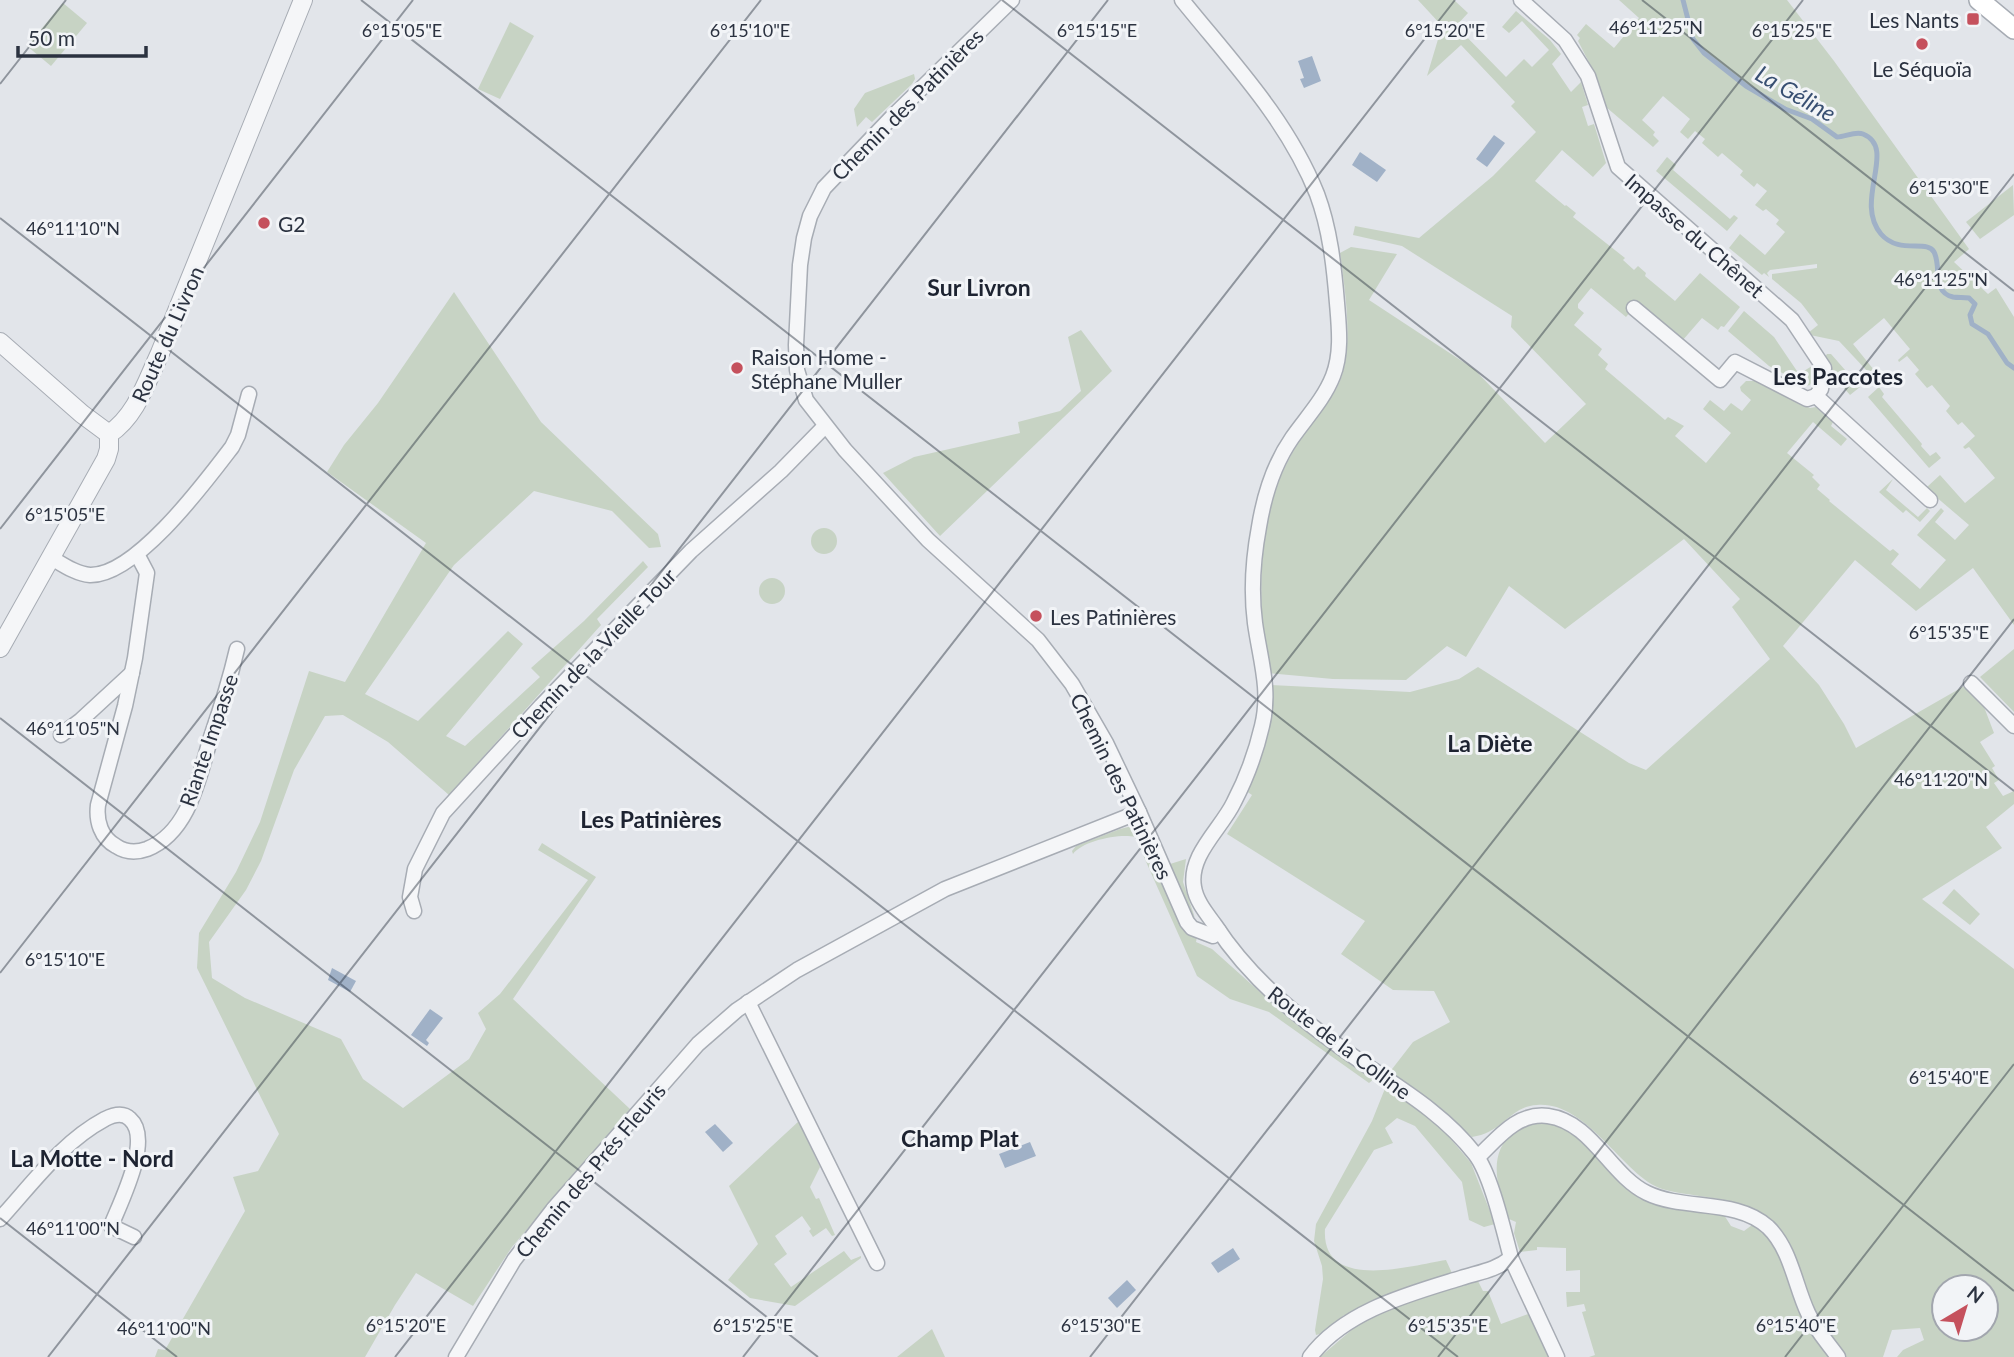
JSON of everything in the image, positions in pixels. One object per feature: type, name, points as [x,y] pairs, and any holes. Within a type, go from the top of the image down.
[{"type":"main road","points":[[1979,0],[2014,29]]},
{"type":"street","name":"Route du Livron","points":[[108,434],[126,421],[160,353],[303,0]]},
{"type":"street","name":"Chemin des Patinières","points":[[1012,0],[824,188],[804,236],[800,265],[797,370],[806,400],[825,426],[928,540],[1005,609],[1052,657],[1086,708],[1139,812],[1187,922],[1207,935],[1213,936],[1219,931]]},
{"type":"street","name":"Route de la Colline","points":[[1182,0],[1258,91],[1280,124],[1317,195],[1329,234],[1339,335],[1334,375],[1279,459],[1259,523],[1254,555],[1253,602],[1267,696],[1263,721],[1243,785],[1196,862],[1196,893],[1237,956],[1264,985],[1294,1012],[1362,1063],[1403,1088],[1449,1126],[1478,1157],[1511,1258],[1557,1357]]},
{"type":"street","name":"Impasse du Chênet","points":[[1521,0],[1565,40],[1588,76],[1618,167],[1791,320],[1824,368],[1821,389],[1816,396]]},
{"type":"street","points":[[1634,308],[1720,380],[1735,362],[1807,399],[1816,396],[1930,500]]},
{"type":"street","points":[[0,342],[108,434],[109,449],[106,459],[0,648]]},
{"type":"street","points":[[50,557],[78,572],[92,575],[112,569],[153,541],[232,447],[239,435],[249,394]]},
{"type":"street","name":"Chemin de la Vieille Tour","points":[[414,911],[410,897],[415,869],[443,813],[541,706],[691,551],[781,471],[825,426]]},
{"type":"street","name":"Riante Impasse","points":[[136,554],[147,573],[132,673],[97,814],[101,829],[112,844],[121,849],[140,852],[167,836],[185,812],[192,798],[237,649]]},
{"type":"street","points":[[61,735],[132,673]]},
{"type":"street","points":[[1971,683],[2014,726]]},
{"type":"street","name":"Chemin des Prés Fleuris","points":[[456,1357],[514,1260],[555,1207],[698,1044],[748,1002],[879,923],[945,889],[1139,812]]},
{"type":"street","points":[[748,1002],[877,1263]]},
{"type":"street","points":[[0,1219],[64,1149],[94,1125],[120,1115],[131,1119],[136,1128],[137,1153],[131,1177],[111,1226],[134,1237]]},
{"type":"street","points":[[1478,1157],[1523,1118],[1547,1115],[1559,1118],[1583,1134],[1622,1173],[1648,1194],[1742,1213],[1767,1226],[1787,1258],[1808,1314],[1838,1357]]},
{"type":"street","points":[[1310,1357],[1322,1342],[1357,1317],[1414,1294],[1500,1267],[1511,1258]]},
{"type":"green space","points":[[1418,0],[1454,0],[1468,13],[1456,26],[1506,77],[1524,59],[1532,67],[1549,50],[1522,21],[1509,33],[1502,27],[1516,11],[1550,40],[1561,54],[1552,64],[1571,92],[1581,82],[1588,105],[1582,107],[1588,126],[1594,124],[1606,163],[1593,177],[1562,150],[1535,181],[1576,213],[1573,217],[1625,258],[1623,260],[1634,270],[1638,266],[1646,273],[1645,276],[1675,301],[1700,273],[1740,307],[1724,327],[1721,326],[1718,330],[1702,318],[1682,341],[1638,303],[1626,317],[1591,288],[1578,304],[1578,308],[1584,313],[1574,325],[1602,349],[1598,355],[1608,364],[1605,369],[1665,420],[1668,417],[1684,426],[1675,436],[1706,463],[1731,433],[1703,409],[1710,400],[1724,411],[1731,403],[1742,411],[1751,400],[1741,391],[1740,387],[1746,381],[1768,385],[1810,408],[1816,407],[1833,422],[1831,426],[1847,439],[1841,446],[1813,422],[1787,453],[1814,475],[1812,477],[1820,485],[1817,489],[1829,501],[1890,551],[1893,549],[1899,554],[1891,564],[1920,589],[1946,560],[1917,535],[1941,508],[1944,511],[1935,522],[1955,540],[1969,525],[1927,487],[1940,475],[1965,503],[1995,478],[1969,447],[1963,447],[1975,436],[1962,422],[1958,425],[1946,411],[1950,406],[1932,385],[1927,388],[1915,374],[1919,370],[1907,356],[1899,362],[1910,349],[1884,318],[1853,344],[1874,370],[1869,373],[1839,341],[1808,333],[1818,325],[1801,303],[1772,279],[1772,274],[1817,268],[1817,264],[1770,270],[1767,273],[1769,277],[1764,273],[1762,275],[1729,248],[1740,234],[1765,255],[1785,232],[1776,224],[1779,220],[1766,209],[1763,211],[1755,205],[1767,191],[1757,183],[1754,187],[1740,175],[1743,171],[1722,153],[1718,157],[1702,143],[1705,139],[1695,131],[1688,139],[1680,132],[1690,119],[1663,96],[1642,120],[1655,132],[1653,135],[1659,141],[1653,147],[1606,107],[1577,35],[1586,24],[1614,48],[1639,18],[1619,0],[1787,0],[1969,249],[1954,262],[1988,294],[1996,288],[2014,317],[2014,625],[1973,568],[1916,611],[1855,560],[1783,646],[1819,685],[1856,748],[1966,685],[1981,699],[1994,733],[1980,742],[1995,766],[1992,768],[1999,780],[1994,783],[2003,796],[2014,791],[2014,804],[1986,827],[2002,848],[1922,899],[2014,969],[2014,1357],[1897,1357],[1903,1350],[1924,1340],[1920,1328],[1892,1330],[1883,1357],[1846,1357],[1818,1318],[1760,1221],[1746,1207],[1734,1202],[1676,1192],[1653,1185],[1584,1123],[1554,1106],[1528,1106],[1483,1135],[1472,1137],[1416,1089],[1389,1073],[1413,1042],[1450,1022],[1434,991],[1393,990],[1341,954],[1365,921],[1227,834],[1252,795],[1246,791],[1271,685],[1410,692],[1459,679],[1478,667],[1629,763],[1646,770],[1770,659],[1732,607],[1740,599],[1684,539],[1565,629],[1509,586],[1466,657],[1447,646],[1406,680],[1333,679],[1268,673],[1261,582],[1265,536],[1275,492],[1286,466],[1294,449],[1334,393],[1344,367],[1347,318],[1340,253],[1351,247],[1397,254],[1369,300],[1474,369],[1545,443],[1586,404],[1511,327],[1512,316],[1402,246],[1353,235],[1355,226],[1419,238],[1493,176],[1536,132],[1511,106],[1515,102],[1461,45],[1427,76],[1442,26]]},
{"type":"green space","points":[[63,3],[87,23],[51,66],[27,46]]},
{"type":"green space","points":[[510,22],[534,36],[500,99],[478,89]]},
{"type":"green space","points":[[914,74],[912,84],[872,122],[866,117],[857,127],[854,109],[865,93]]},
{"type":"green space","points":[[1667,157],[1676,165],[1673,170],[1730,219],[1734,215],[1738,218],[1727,231],[1656,171]]},
{"type":"green space","points":[[2013,185],[2014,215],[1980,239],[1966,222]]},
{"type":"green space","points":[[454,292],[541,422],[658,534],[661,547],[649,548],[612,511],[534,491],[454,565],[365,694],[418,721],[508,631],[523,644],[446,736],[465,746],[540,677],[531,668],[584,621],[643,561],[648,567],[597,619],[601,625],[449,795],[388,742],[343,715],[325,716],[294,770],[261,861],[246,890],[209,942],[212,978],[245,998],[341,1039],[363,1079],[403,1108],[469,1059],[486,1029],[478,1013],[500,994],[588,880],[538,850],[542,843],[596,877],[513,999],[630,1109],[512,1247],[473,1306],[416,1273],[365,1357],[155,1357],[158,1349],[165,1350],[245,1211],[233,1177],[258,1171],[279,1134],[197,968],[199,933],[236,872],[260,822],[309,671],[345,682],[426,543],[327,472]]},
{"type":"green space","points":[[1744,311],[1774,337],[1799,374],[1812,366],[1815,376],[1810,385],[1806,386],[1769,366],[1728,331]]},
{"type":"green space","points":[[1081,330],[1112,371],[940,536],[883,473],[914,457],[1020,433],[1018,422],[1060,411],[1081,391],[1068,337]]},
{"type":"green space","points":[[1831,354],[1860,387],[1850,395],[1831,377],[1832,369],[1825,357]]},
{"type":"green space","points":[[1879,387],[1884,394],[1882,397],[1921,446],[1930,456],[1936,452],[1941,458],[1929,468],[1868,397]]},
{"type":"green space","points":[[1893,479],[1886,490],[1918,517],[1927,508],[1930,511],[1920,522],[1906,510],[1903,513],[1879,492]]},
{"type":"green space","points":[[824,528],[833,532],[837,541],[833,550],[824,554],[815,550],[811,541],[815,532]]},
{"type":"green space","points":[[772,578],[781,582],[785,591],[781,600],[772,604],[763,600],[759,591],[763,582]]},
{"type":"green space","points":[[2014,649],[2014,712],[1980,677]]},
{"type":"green space","points":[[1132,826],[1142,832],[1197,937],[1196,942],[1212,949],[1297,1025],[1374,1079],[1369,1083],[1269,1012],[1230,999],[1197,976],[1135,837],[1102,839],[1084,845],[1073,854],[1076,846]]},
{"type":"green space","points":[[1186,859],[1183,882],[1195,918],[1170,864]]},
{"type":"green space","points":[[1954,889],[1980,914],[1970,925],[1942,903]]},
{"type":"green space","points":[[1390,1085],[1444,1131],[1471,1163],[1495,1224],[1484,1227],[1469,1220],[1462,1182],[1415,1126],[1397,1118],[1385,1128],[1393,1143],[1374,1150],[1325,1229],[1328,1249],[1337,1261],[1352,1268],[1370,1270],[1411,1267],[1446,1260],[1457,1284],[1478,1281],[1483,1291],[1488,1291],[1501,1324],[1531,1313],[1550,1357],[1320,1357],[1355,1327],[1344,1315],[1324,1333],[1316,1335],[1323,1279],[1314,1241],[1316,1224],[1372,1121],[1386,1086]]},
{"type":"green space","points":[[799,1121],[820,1167],[810,1187],[816,1199],[819,1198],[835,1235],[832,1236],[826,1228],[813,1237],[802,1216],[775,1236],[787,1254],[774,1264],[791,1287],[844,1251],[851,1260],[861,1258],[795,1306],[750,1298],[728,1280],[758,1244],[729,1186]]},
{"type":"green space","points":[[1537,1121],[1562,1125],[1576,1134],[1608,1170],[1640,1199],[1724,1215],[1731,1226],[1744,1231],[1752,1225],[1764,1233],[1778,1252],[1798,1308],[1831,1357],[1589,1357],[1595,1355],[1582,1312],[1586,1311],[1584,1304],[1567,1307],[1566,1292],[1580,1292],[1580,1270],[1566,1271],[1566,1248],[1537,1247],[1537,1250],[1520,1252],[1514,1233],[1516,1222],[1509,1219],[1498,1184],[1497,1161],[1506,1139],[1518,1128]]},
{"type":"green space","points":[[932,1329],[945,1357],[897,1357]]},
{"type":"water","points":[[1312,56],[1321,81],[1304,88],[1300,79],[1304,78],[1298,61]]},
{"type":"water","points":[[1494,135],[1505,143],[1487,167],[1476,159]]},
{"type":"water","points":[[1360,152],[1386,170],[1377,182],[1352,165]]},
{"type":"water","points":[[332,968],[356,981],[350,992],[328,980]]},
{"type":"water","points":[[430,1009],[443,1018],[426,1040],[429,1043],[427,1046],[411,1035]]},
{"type":"water","points":[[715,1124],[733,1143],[723,1152],[705,1132]]},
{"type":"water","points":[[1030,1142],[1036,1156],[1005,1168],[999,1154]]},
{"type":"water","points":[[1233,1248],[1240,1259],[1218,1273],[1211,1263]]},
{"type":"water","points":[[1127,1280],[1136,1290],[1117,1308],[1108,1298]]},
{"type":"waterway","name":"La Géline","points":[[1683,0],[1693,39],[1704,53],[1746,86],[1785,109],[1812,119],[1837,137],[1860,133],[1873,141],[1877,151],[1877,163],[1871,206],[1874,221],[1881,234],[1896,244],[1930,248],[1934,252],[1942,290],[1953,297],[1969,298],[1975,304],[1970,315],[1972,324],[1988,334],[2007,363],[2014,368]]},
{"type":"place","name":"Les Nants","points":[[1973,19]]},
{"type":"place","name":"Le Séquoïa","points":[[1922,44]]},
{"type":"place","name":"G2","points":[[264,223]]},
{"type":"place","name":"Raison Home - Stéphane Muller","points":[[737,368]]},
{"type":"place","name":"Les Patinières","points":[[1036,616]]},
{"type":"district","name":"Sur Livron","points":[[979,287]]},
{"type":"district","name":"Les Paccotes","points":[[1838,376]]},
{"type":"district","name":"La Diète","points":[[1490,743]]},
{"type":"district","name":"Les Patinières","points":[[651,819]]},
{"type":"district","name":"Champ Plat","points":[[960,1138]]},
{"type":"district","name":"La Motte - Nord","points":[[92,1158]]}]
